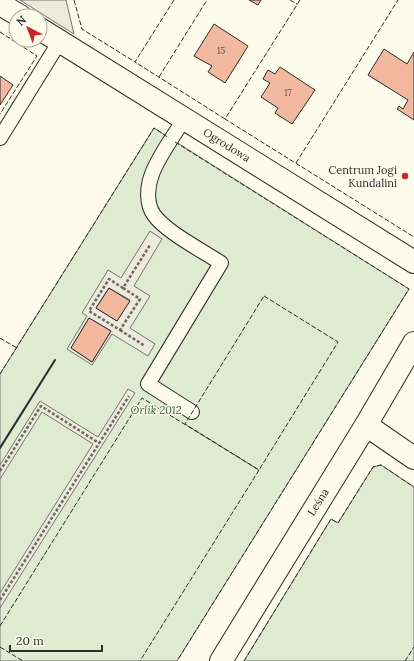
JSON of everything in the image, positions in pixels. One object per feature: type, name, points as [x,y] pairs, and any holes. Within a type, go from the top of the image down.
[{"type":"street","name":"Ogrodowa","points":[[48,33],[414,262]]},
{"type":"street","name":"Leśna","points":[[221,661],[366,425],[414,343]]},
{"type":"street","points":[[366,425],[414,458]]},
{"type":"lane","points":[[0,138],[60,41]]},
{"type":"lane","points":[[184,119],[152,173],[148,186],[148,199],[153,215],[163,224],[221,263],[148,384],[192,412]]},
{"type":"path","points":[[123,288],[163,224]]},
{"type":"path","points":[[120,330],[140,298],[109,279],[89,310],[120,330],[164,357]]},
{"type":"path","points":[[0,600],[132,391],[148,384]]},
{"type":"path","points":[[0,471],[41,406],[100,443]]},
{"type":"green space","name":"Orlik 2012","points":[[154,128],[409,289],[177,661],[0,661],[0,374]]},
{"type":"green space","points":[[381,465],[414,487],[414,661],[244,661],[331,519],[338,523],[373,467]]},
{"type":"shaded area","points":[[20,0],[66,0],[74,34],[48,18],[48,8],[33,8]]},
{"type":"shaded area","points":[[150,231],[162,239],[134,286],[150,296],[130,328],[155,344],[148,356],[112,334],[92,365],[67,349],[87,316],[82,313],[108,270],[121,278]],"holes":[[[109,288],[130,300],[117,321],[96,308]],[[89,318],[111,331],[92,362],[71,348]]]},
{"type":"shaded area","points":[[128,389],[135,393],[0,608],[0,593],[93,444],[42,412],[0,479],[0,465],[40,401],[98,437]]},
{"type":"building","points":[[249,0],[261,0],[258,5]]},
{"type":"building","points":[[214,24],[248,46],[225,83],[208,72],[212,66],[194,56]]},
{"type":"building","points":[[384,49],[407,64],[414,52],[414,120],[397,109],[399,106],[403,109],[408,100],[368,75]]},
{"type":"building","points":[[280,67],[315,90],[292,124],[275,113],[278,108],[261,97],[270,83],[263,79],[268,70],[275,74]]},
{"type":"building","points":[[0,76],[13,85],[0,105]]},
{"type":"building","points":[[109,288],[130,301],[117,321],[96,308]]},
{"type":"building","points":[[89,318],[111,331],[92,362],[71,348]]},
{"type":"fence","points":[[74,0],[82,29],[135,62]]},
{"type":"fence","points":[[174,0],[135,62],[225,119]]},
{"type":"fence","points":[[159,77],[207,0]]},
{"type":"fence","points":[[290,0],[297,4]]},
{"type":"fence","points":[[300,0],[225,119],[414,237]]},
{"type":"fence","points":[[296,163],[398,0]]},
{"type":"fence","points":[[0,32],[37,56],[0,114]]},
{"type":"fence","points":[[0,374],[154,128],[169,138]]},
{"type":"fence","points":[[175,142],[409,289],[177,661]]},
{"type":"fence","points":[[264,296],[338,342],[259,470],[185,424],[264,296]]},
{"type":"fence","points":[[0,338],[17,348]]},
{"type":"fence","points":[[0,626],[142,398],[259,470],[140,661]]},
{"type":"fence","points":[[244,661],[331,519],[338,523],[373,467],[381,465],[414,487]]},
{"type":"fence","points":[[0,647],[23,661]]},
{"type":"fence","points":[[405,661],[414,647]]},
{"type":"wall","points":[[0,448],[55,360]]},
{"type":"place","name":"Centrum Jogi Kundalini","points":[[405,176]]}]
